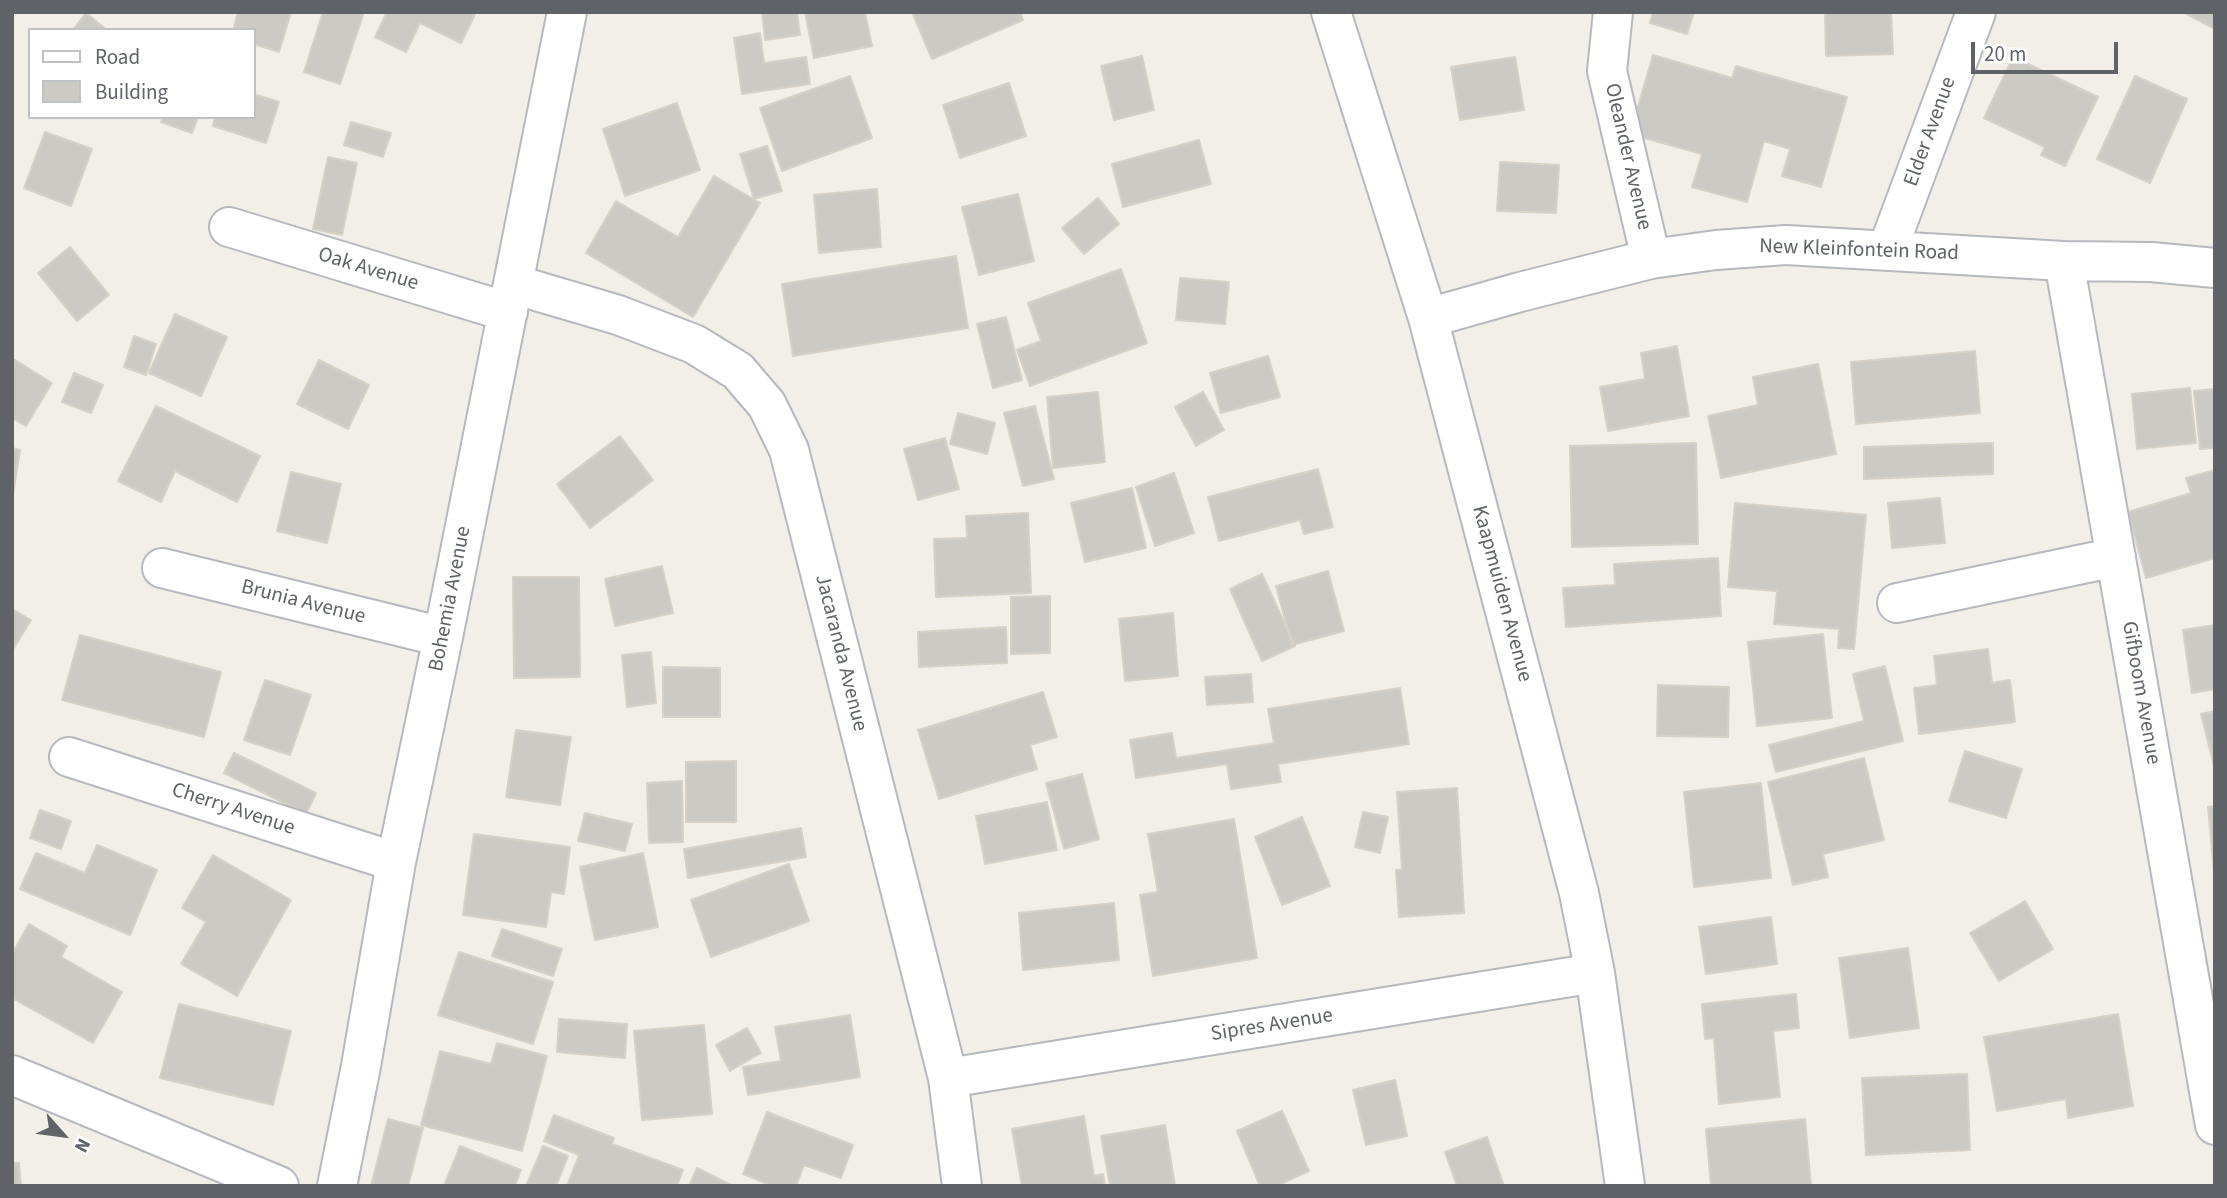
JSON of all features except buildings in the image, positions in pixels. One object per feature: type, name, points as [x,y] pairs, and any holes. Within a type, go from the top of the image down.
[{"type":"street","name":"Bohemia Avenue","points":[[337,1186],[361,1066],[396,862],[567,12]]},
{"type":"street","name":"Kaapmuiden Avenue","points":[[1331,12],[1428,318],[1580,893],[1595,974],[1625,1186]]},
{"type":"street","name":"Oleander Avenue","points":[[1614,12],[1607,71],[1651,259]]},
{"type":"street","name":"Elder Avenue","points":[[1887,251],[1976,12]]},
{"type":"street","name":"Oak Avenue","points":[[229,227],[511,298]]},
{"type":"street","name":"New Kleinfontein Road","points":[[1428,318],[1651,259],[1716,250],[1786,245],[2064,261],[2151,262],[2215,268]]},
{"type":"street","name":"Gifboom Avenue","points":[[2064,261],[2215,1125]]},
{"type":"street","name":"Jacaranda Avenue","points":[[511,298],[618,315],[694,344],[738,371],[767,405],[789,450],[948,1078],[962,1186]]},
{"type":"street","points":[[1897,603],[2116,557]]},
{"type":"street","name":"Brunia Avenue","points":[[162,568],[443,637]]},
{"type":"street","name":"Cherry Avenue","points":[[69,757],[396,862]]},
{"type":"street","name":"Sipres Avenue","points":[[948,1078],[1595,974]]},
{"type":"street","points":[[12,1075],[279,1186]]}]
